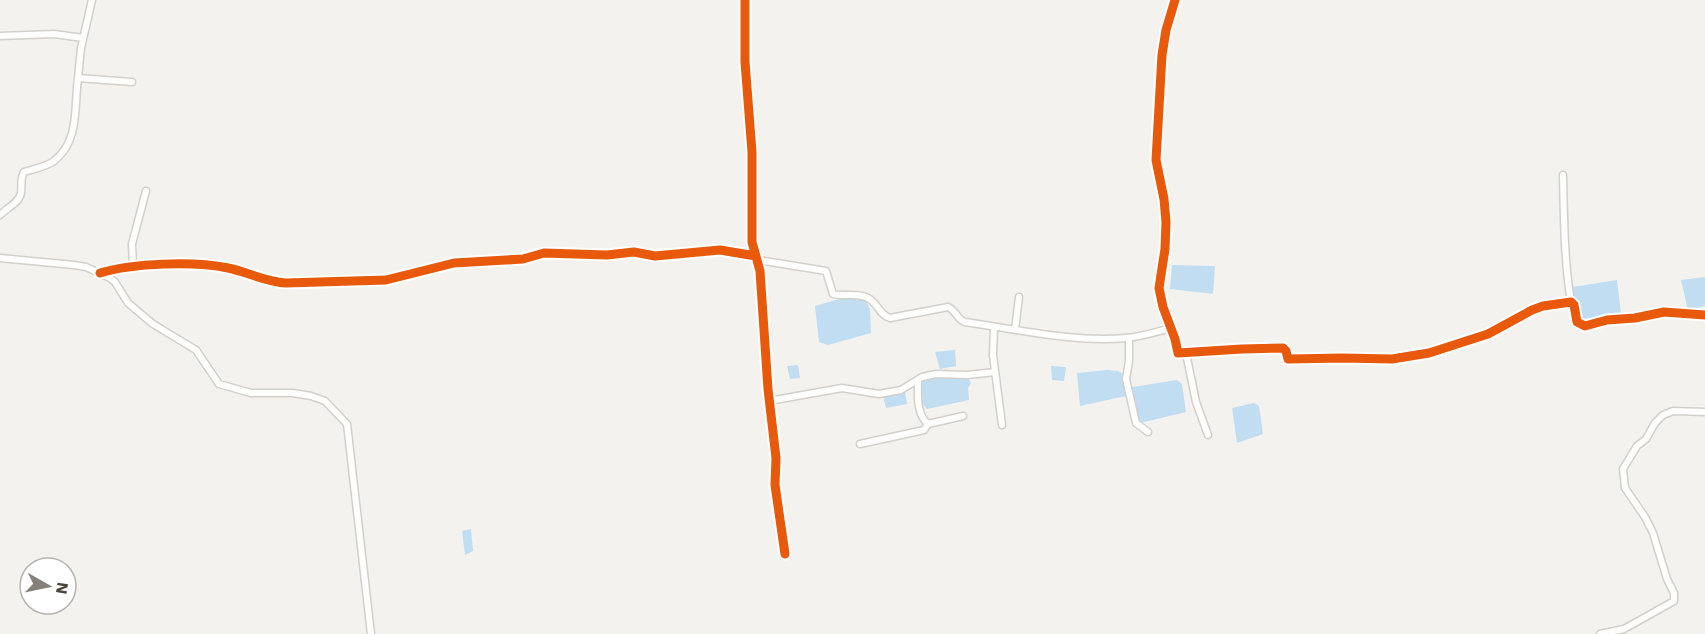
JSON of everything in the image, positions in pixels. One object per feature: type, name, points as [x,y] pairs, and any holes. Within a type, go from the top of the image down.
[{"type":"street","points":[[0,215],[17,202],[21,195],[21,177],[24,172],[50,164],[69,145],[74,124],[83,38],[92,0]]},
{"type":"street","points":[[745,0],[752,161],[752,242],[757,258],[764,313],[769,401],[776,458],[776,485],[785,554]]},
{"type":"street","points":[[1175,0],[1166,30],[1162,55],[1156,160],[1166,222],[1165,249],[1159,288],[1178,353],[1242,348],[1283,348],[1289,359],[1400,359],[1440,351],[1500,329],[1532,310],[1571,302]]},
{"type":"street","points":[[0,36],[54,34],[83,38]]},
{"type":"street","points":[[78,78],[132,82]]},
{"type":"street","points":[[1563,175],[1567,278],[1577,322],[1585,326],[1607,320],[1635,318],[1664,312],[1705,315]]},
{"type":"street","points":[[133,267],[132,244],[146,191]]},
{"type":"street","points":[[100,273],[133,267],[215,266],[230,268],[271,282],[386,280],[454,263],[523,259],[544,253],[607,255],[634,252],[655,256],[720,250],[826,271],[833,294],[867,297],[873,301],[883,316],[890,318],[948,307],[953,309],[962,321],[1015,330],[1103,339],[1129,338],[1171,328]]},
{"type":"street","points":[[0,258],[74,265],[100,273],[115,282],[128,303],[153,324],[196,350],[219,384],[251,393],[293,393],[311,396],[325,401],[348,424],[371,634]]},
{"type":"street","points":[[1015,330],[1019,297]]},
{"type":"street","points":[[994,327],[993,355],[1002,425]]},
{"type":"street","points":[[1129,338],[1126,379],[1136,423],[1148,432]]},
{"type":"street","points":[[1186,353],[1196,402],[1208,435]]},
{"type":"street","points":[[769,401],[842,388],[879,394],[901,390],[922,377],[943,373],[966,375],[995,372]]},
{"type":"street","points":[[918,381],[918,401],[923,420],[928,424]]},
{"type":"street","points":[[1600,634],[1624,628],[1674,601],[1674,593],[1667,579],[1653,533],[1645,517],[1627,492],[1623,472],[1625,464],[1637,446],[1643,442],[1655,423],[1663,416],[1673,411],[1705,412]]},
{"type":"street","points":[[860,444],[924,430],[928,424],[963,416]]},
{"type":"water","points":[[1172,265],[1215,266],[1213,294],[1170,289]]},
{"type":"water","points":[[1705,277],[1705,306],[1688,310],[1681,280]]},
{"type":"water","points":[[1617,280],[1621,314],[1578,321],[1573,287]]},
{"type":"water","points":[[839,299],[865,299],[870,309],[871,333],[828,345],[819,342],[815,306]]},
{"type":"water","points":[[955,350],[956,366],[940,369],[935,352]]},
{"type":"water","points":[[798,365],[800,378],[790,379],[787,366]]},
{"type":"water","points":[[1051,366],[1066,367],[1064,381],[1052,380]]},
{"type":"water","points":[[1107,370],[1123,374],[1126,396],[1080,406],[1077,373]]},
{"type":"water","points":[[942,374],[967,376],[971,383],[968,388],[969,400],[927,409],[921,402],[921,380]]},
{"type":"water","points":[[1177,380],[1182,384],[1186,412],[1140,423],[1132,387]]},
{"type":"water","points":[[905,392],[907,404],[886,408],[883,395]]},
{"type":"water","points":[[1254,403],[1259,406],[1263,434],[1237,443],[1232,408]]},
{"type":"water","points":[[471,529],[473,551],[465,555],[462,531]]},
{"type":"cycle path","points":[[745,0],[745,62],[752,152],[752,242],[760,271],[768,389],[776,458],[775,485],[785,554]]},
{"type":"cycle path","points":[[1175,0],[1166,30],[1162,55],[1156,160],[1166,222],[1165,249],[1159,288],[1178,353],[1283,348],[1288,359],[1392,359],[1429,353],[1488,334],[1543,306],[1571,302],[1574,305],[1577,322],[1585,326],[1607,320],[1635,318],[1664,312],[1705,315]]},
{"type":"cycle path","points":[[100,273],[146,265],[198,264],[228,268],[271,281],[286,283],[386,280],[454,263],[523,259],[544,253],[607,255],[634,252],[655,256],[720,250],[756,256]]}]
